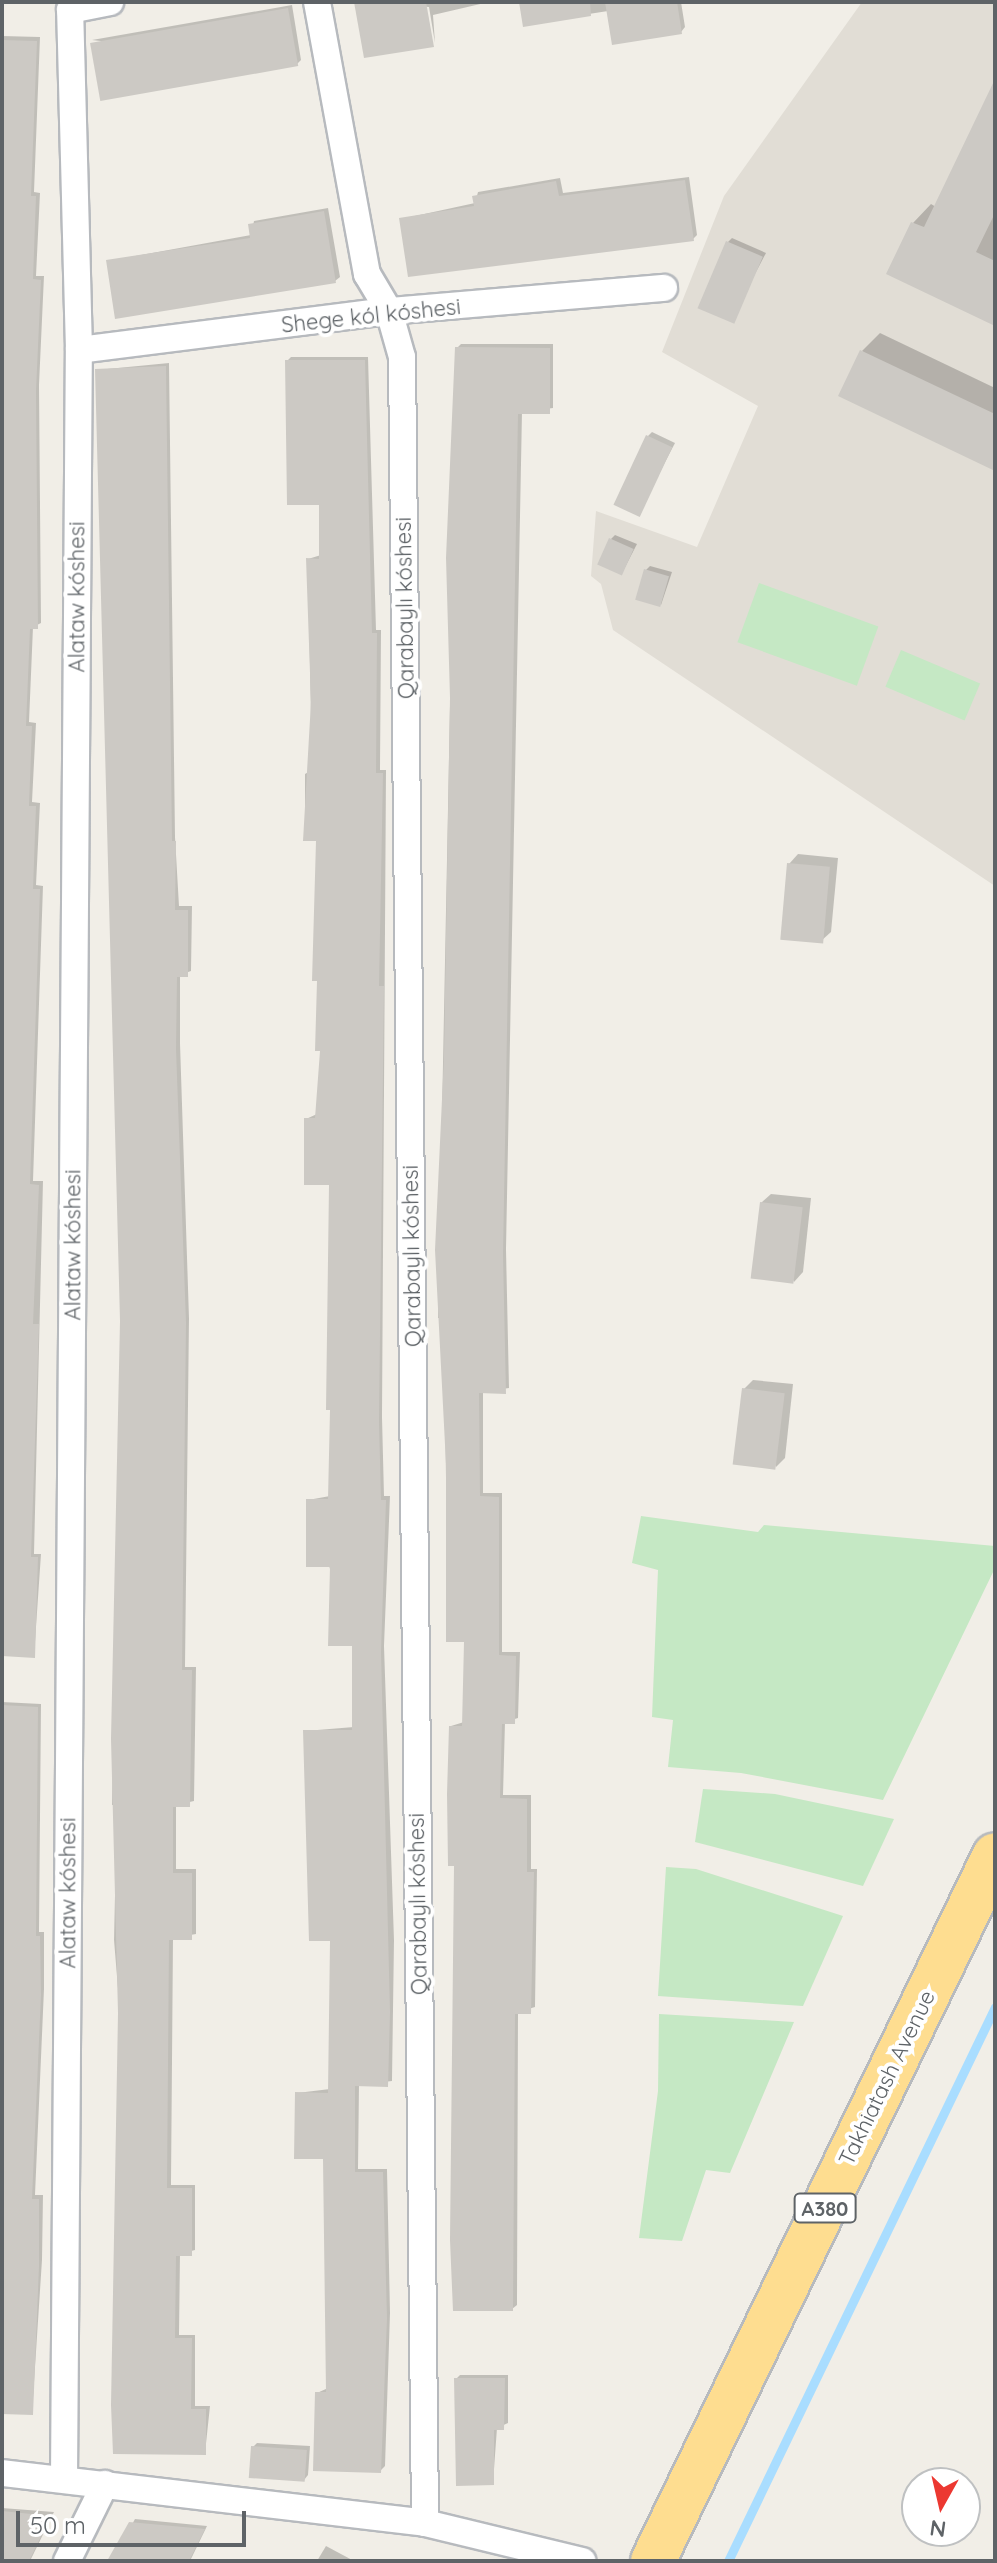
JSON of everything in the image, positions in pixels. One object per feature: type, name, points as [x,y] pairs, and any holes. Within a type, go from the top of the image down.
[{"type":"highway","name":"Takhiatash Avenue","points":[[653,2561],[995,1855]]},
{"type":"street","name":"Alataw kóshesi","points":[[64,2479],[79,350],[70,10],[110,2]]},
{"type":"street","name":"Qarabaylı kóshesi","points":[[317,2],[367,274],[389,311],[402,357],[425,2523]]},
{"type":"street","name":"Shege kól kóshesi","points":[[79,350],[389,311],[664,288]]},
{"type":"street","points":[[2,2473],[425,2523],[582,2561]]},
{"type":"street","points":[[67,2561],[105,2484]]},
{"type":"shaded area","points":[[862,2],[995,2],[995,886],[613,630],[601,584],[591,576],[596,511],[697,547],[758,406],[662,352],[724,196]]},
{"type":"green space","points":[[759,583],[878,626],[857,686],[737,642]]},
{"type":"green space","points":[[901,650],[980,684],[965,720],[885,687]]},
{"type":"green space","points":[[641,1516],[758,1532],[764,1525],[995,1546],[995,1568],[883,1800],[741,1773],[668,1767],[673,1720],[652,1717],[658,1570],[632,1563]]},
{"type":"green space","points":[[703,1789],[775,1794],[894,1819],[863,1886],[695,1842]]},
{"type":"green space","points":[[666,1867],[696,1869],[843,1916],[803,2006],[658,1996]]},
{"type":"green space","points":[[659,2014],[794,2022],[730,2173],[706,2170],[682,2241],[639,2238],[658,2091]]},
{"type":"building","points":[[354,2],[426,2],[434,47],[364,58]]},
{"type":"building","points":[[519,2],[590,2],[591,16],[523,27]]},
{"type":"building","points":[[605,2],[677,2],[682,34],[612,45]]},
{"type":"building","points":[[288,8],[298,66],[100,101],[90,43]]},
{"type":"building","points":[[2,40],[37,41],[31,196],[36,196],[33,279],[41,280],[36,391],[38,629],[30,629],[26,726],[32,726],[29,806],[36,806],[33,889],[40,889],[30,1184],[39,1185],[33,1324],[39,1324],[31,1557],[38,1557],[35,1658],[2,1656]]},
{"type":"building","points":[[995,79],[995,213],[976,252],[995,261],[995,326],[886,274],[911,222],[924,227]]},
{"type":"building","points":[[685,180],[694,241],[408,277],[399,218],[474,206],[472,196],[556,181],[559,196]]},
{"type":"building","points":[[324,211],[336,283],[115,319],[106,260],[250,238],[248,224]]},
{"type":"building","points":[[726,241],[763,257],[734,324],[697,308]]},
{"type":"building","points":[[455,347],[550,348],[550,414],[518,414],[503,1255],[506,1394],[479,1393],[480,1496],[499,1497],[499,1655],[516,1656],[515,1724],[502,1724],[500,1798],[527,1799],[527,1872],[534,1872],[531,2014],[515,2014],[513,2311],[453,2311],[450,2240],[454,1866],[448,1866],[447,1794],[449,1726],[462,1726],[464,1642],[446,1642],[446,1464],[435,1250],[444,1056],[450,698],[446,558]]},
{"type":"building","points":[[860,350],[995,414],[995,471],[838,396]]},
{"type":"building","points":[[285,360],[365,360],[372,633],[377,633],[376,773],[383,773],[379,986],[384,986],[379,1422],[381,1500],[386,1500],[381,1652],[390,2012],[388,2087],[355,2086],[355,2172],[383,2172],[387,2318],[381,2473],[313,2471],[315,2392],[326,2392],[323,2159],[294,2159],[295,2092],[328,2093],[330,1941],[309,1941],[303,1730],[352,1730],[352,1646],[328,1646],[330,1567],[306,1567],[306,1499],[328,1499],[330,1410],[326,1410],[329,1185],[304,1185],[304,1118],[315,1118],[320,1051],[315,1051],[317,981],[312,981],[316,841],[303,841],[311,702],[306,558],[319,559],[319,505],[287,505]]},
{"type":"building","points":[[166,366],[172,841],[176,841],[175,910],[188,910],[188,977],[177,977],[176,1049],[186,1323],[182,1670],[192,1670],[190,1807],[173,1807],[173,1873],[192,1873],[192,1940],[169,1940],[167,2188],[192,2188],[192,2256],[176,2256],[175,2338],[192,2338],[191,2409],[206,2409],[206,2455],[113,2454],[111,2405],[118,2013],[111,1739],[120,1321],[95,369]]},
{"type":"building","points":[[646,435],[672,447],[640,517],[613,505]]},
{"type":"building","points":[[609,538],[634,549],[622,575],[597,564]]},
{"type":"building","points":[[644,569],[669,576],[660,607],[635,600]]},
{"type":"building","points":[[787,863],[830,867],[823,943],[780,940]]},
{"type":"building","points":[[760,1202],[803,1207],[793,1284],[751,1278]]},
{"type":"building","points":[[742,1388],[785,1393],[775,1470],[733,1464]]},
{"type":"building","points":[[2,1705],[38,1707],[36,1936],[40,1936],[41,1995],[32,2199],[39,2199],[33,2415],[2,2414]]},
{"type":"building","points":[[454,2378],[505,2378],[504,2430],[494,2430],[494,2485],[456,2486]]},
{"type":"building","points":[[251,2446],[307,2450],[305,2482],[249,2478]]},
{"type":"building","points":[[2,2511],[51,2516],[29,2561],[2,2561]]},
{"type":"building","points":[[129,2522],[205,2529],[189,2561],[107,2561]]},
{"type":"waterway","points":[[728,2561],[995,2007]]}]
